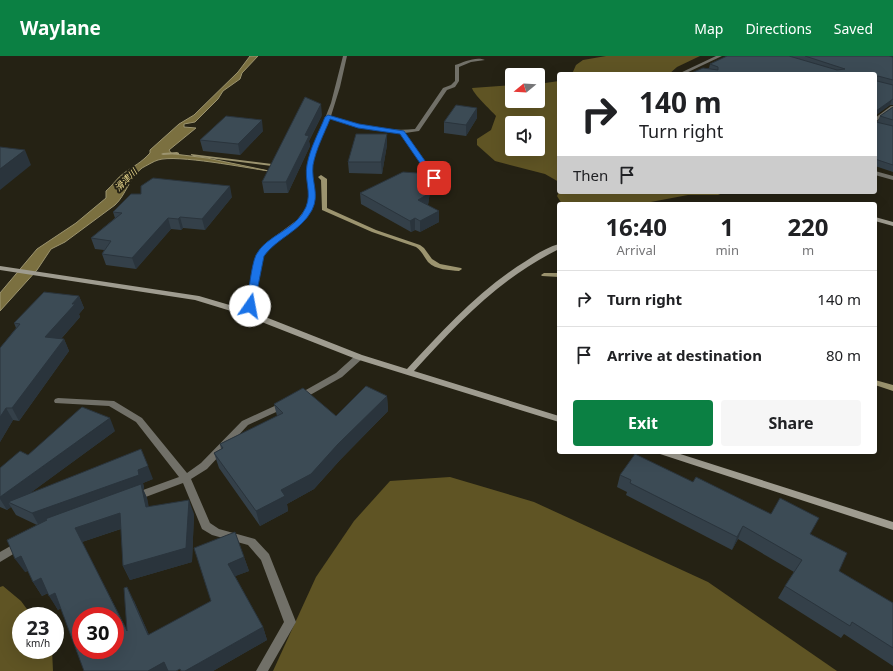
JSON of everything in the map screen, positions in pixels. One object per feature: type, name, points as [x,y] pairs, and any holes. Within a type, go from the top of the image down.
[{"type":"street","points":[[247,314],[254,295],[260,256],[265,248],[293,228],[304,217],[309,208],[313,196],[310,185],[310,166],[314,150],[328,117],[345,56]]},
{"type":"street","points":[[685,72],[720,56]]},
{"type":"street","points":[[328,117],[358,126],[402,132],[417,130],[445,89],[453,86],[457,81],[457,66],[470,61],[483,60]]},
{"type":"street","points":[[694,68],[701,70]]},
{"type":"street","points":[[877,119],[893,107]]},
{"type":"street","points":[[877,125],[881,126]]},
{"type":"street","points":[[402,132],[434,178]]},
{"type":"street","points":[[877,174],[893,178]]},
{"type":"street","points":[[877,220],[893,224]]},
{"type":"street","points":[[410,371],[445,332],[514,271],[543,253],[557,247]]},
{"type":"street","points":[[0,268],[54,275],[196,298],[247,314],[359,356],[557,418]]},
{"type":"street","points":[[126,500],[186,478],[204,466],[245,423],[297,398],[339,375],[359,356]]},
{"type":"street","points":[[58,401],[111,403],[139,420],[186,478],[206,526],[216,532],[251,542],[265,558],[290,622],[262,671]]},
{"type":"street","points":[[669,454],[893,526]]},
{"type":"street","points":[[0,558],[28,539]]},
{"type":"shaded area","points":[[606,56],[700,56],[677,67],[671,72],[573,72],[576,65],[583,60]]},
{"type":"shaded area","points":[[557,81],[557,181],[545,174],[495,161],[477,145],[477,139],[491,130],[496,116],[472,88],[505,86],[505,108],[545,108],[545,83]]},
{"type":"shaded area","points":[[558,194],[720,194],[688,195],[651,202],[561,202],[557,196]]},
{"type":"shaded area","points":[[450,477],[534,502],[708,582],[837,671],[273,671],[316,577],[354,521],[390,481]]},
{"type":"shaded area","points":[[3,586],[21,601],[25,607],[12,607],[12,659],[52,659],[53,671],[0,671],[0,587]]},
{"type":"water","name":"滑津川","points":[[250,56],[258,56],[242,73],[240,79],[223,91],[218,99],[195,122],[184,124],[184,127],[196,128],[169,150],[174,154],[207,158],[269,171],[195,160],[167,159],[152,162],[138,172],[115,205],[65,242],[51,249],[37,270],[0,311],[0,293],[37,249],[76,223],[106,198],[106,191],[119,177],[144,159],[150,153],[150,150],[179,124],[194,115],[238,72]]},
{"type":"building","points":[[727,56],[789,56],[837,70],[845,69],[805,56],[889,56],[893,57],[893,80],[877,76],[877,72],[694,72],[703,68],[718,70],[718,67],[710,64]]},
{"type":"building","points":[[877,81],[893,85],[893,99],[877,110]]},
{"type":"building","points":[[305,97],[321,104],[305,135],[309,136],[286,182],[262,182]]},
{"type":"building","points":[[456,105],[477,108],[466,125],[444,122]]},
{"type":"building","points":[[893,107],[893,120],[880,116]]},
{"type":"building","points":[[226,116],[262,120],[238,144],[200,140]]},
{"type":"building","points":[[877,122],[893,126],[893,165],[877,160]]},
{"type":"building","points":[[356,134],[387,134],[381,162],[348,162]]},
{"type":"building","points":[[0,147],[25,150],[0,169]]},
{"type":"building","points":[[403,172],[431,174],[428,194],[418,200],[439,211],[420,221],[415,218],[410,221],[360,193]]},
{"type":"building","points":[[153,178],[230,186],[202,219],[180,217],[178,219],[168,218],[132,258],[102,254],[111,241],[91,238],[122,213],[113,212],[131,194],[141,194],[141,186]]},
{"type":"building","points":[[44,292],[79,296],[72,304],[75,304],[45,337],[64,339],[12,408],[6,408],[0,417],[0,348],[20,324],[14,323]]},
{"type":"building","points":[[366,386],[387,396],[338,444],[311,474],[281,490],[285,496],[256,511],[214,453],[223,448],[220,444],[283,413],[274,404],[303,388],[336,416]]},
{"type":"building","points":[[82,407],[110,418],[0,497],[0,468],[20,451],[28,455]]},
{"type":"building","points":[[141,449],[148,466],[138,470],[139,475],[32,513],[8,502]]},
{"type":"building","points":[[635,454],[693,482],[696,477],[771,514],[780,498],[819,518],[810,534],[847,553],[839,571],[893,603],[893,648],[852,622],[850,626],[785,586],[802,560],[743,526],[737,537],[630,483],[631,480],[620,475]]},
{"type":"building","points":[[141,484],[146,507],[189,500],[186,548],[123,566],[120,513],[75,528],[115,607],[72,607],[72,639],[64,617],[64,607],[60,607],[55,593],[49,596],[41,578],[33,582],[21,556],[15,559],[7,540],[47,520],[45,519]]},
{"type":"building","points":[[235,532],[244,557],[228,564],[263,627],[185,671],[181,671],[180,669],[176,671],[168,671],[164,662],[148,671],[84,671],[80,659],[124,659],[124,625],[127,631],[124,588],[127,587],[148,635],[211,601],[194,548]]},
{"type":"waterway","points":[[163,154],[177,153]]},
{"type":"waterway","points":[[193,155],[280,166]]},
{"type":"waterway","points":[[321,177],[324,179],[324,209],[374,231],[418,246],[435,264],[459,269]]},
{"type":"waterway","points":[[544,275],[557,275]]},
{"type":"waterway","points":[[877,383],[893,388]]},
{"type":"route","points":[[250,306],[254,295],[255,276],[260,256],[265,248],[293,228],[304,217],[309,208],[313,196],[310,185],[310,166],[314,150],[328,117],[358,126],[402,132],[434,178]]}]
